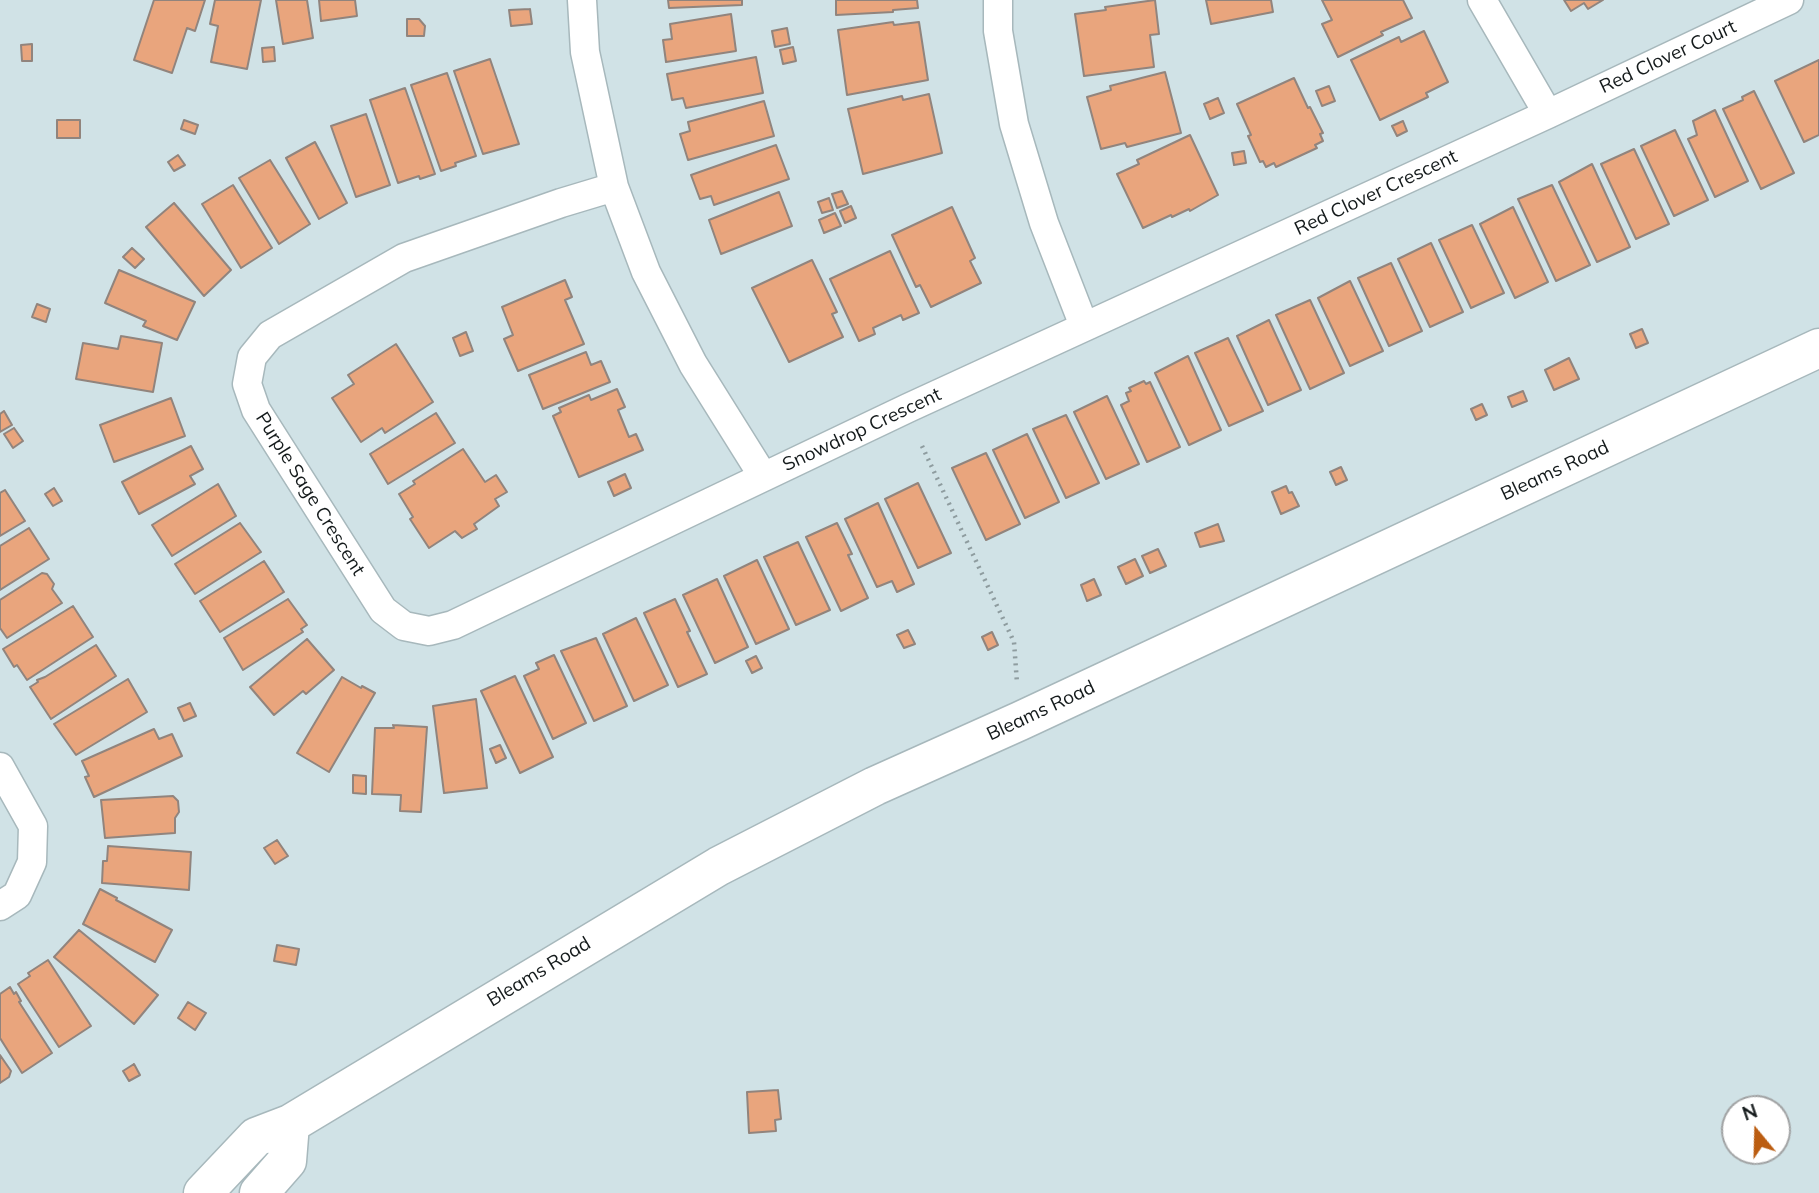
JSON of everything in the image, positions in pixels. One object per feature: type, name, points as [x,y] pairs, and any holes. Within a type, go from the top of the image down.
[{"type":"main road","name":"Bleams Road","points":[[203,1193],[256,1137],[290,1124],[719,866],[875,786],[1819,348]]},
{"type":"main road","points":[[259,1193],[287,1161],[290,1124]]},
{"type":"street","name":"Snowdrop Crescent","points":[[582,0],[585,52],[614,187],[646,272],[687,353],[763,476],[1084,326]]},
{"type":"street","points":[[998,0],[998,31],[1014,124],[1044,223],[1084,326]]},
{"type":"street","points":[[1482,0],[1548,114]]},
{"type":"street","name":"Red Clover Court","points":[[1548,114],[1788,0]]},
{"type":"street","name":"Red Clover Crescent","points":[[1084,326],[1548,114]]},
{"type":"street","name":"Purple Sage Crescent","points":[[614,187],[404,258],[270,335],[252,357],[247,384],[256,411],[383,610],[404,626],[429,631],[453,625],[763,476]]},
{"type":"street","points":[[0,766],[33,827],[32,862],[17,895],[0,906]]},
{"type":"path","points":[[922,446],[1014,642]]},
{"type":"building","points":[[154,0],[205,0],[195,31],[187,28],[172,73],[134,60]]},
{"type":"building","points":[[215,0],[261,0],[247,69],[211,62],[218,26],[210,24]]},
{"type":"building","points":[[276,0],[307,0],[313,38],[283,44]]},
{"type":"building","points":[[319,0],[355,0],[357,16],[321,21]]},
{"type":"building","points":[[668,0],[742,0],[742,5],[669,8]]},
{"type":"building","points":[[836,0],[917,0],[918,8],[836,15]]},
{"type":"building","points":[[1155,0],[1159,34],[1150,35],[1154,67],[1084,76],[1075,14]]},
{"type":"building","points":[[1206,0],[1271,0],[1273,12],[1211,24]]},
{"type":"building","points":[[1322,0],[1403,0],[1412,18],[1338,57],[1322,24],[1332,20]]},
{"type":"building","points":[[1564,0],[1603,0],[1588,9],[1584,3],[1571,11]]},
{"type":"building","points":[[530,9],[532,24],[511,26],[509,10]]},
{"type":"building","points":[[731,14],[736,51],[666,62],[663,40],[672,39],[670,24]]},
{"type":"building","points":[[407,19],[419,19],[425,26],[424,36],[407,36]]},
{"type":"building","points":[[893,22],[894,25],[919,22],[928,80],[847,95],[838,30]]},
{"type":"building","points":[[787,28],[790,44],[775,47],[772,31]]},
{"type":"building","points":[[1424,31],[1448,82],[1426,93],[1428,97],[1380,120],[1351,60],[1399,37],[1401,42]]},
{"type":"building","points":[[32,44],[32,61],[22,61],[21,45]]},
{"type":"building","points":[[274,47],[275,61],[263,62],[262,48]]},
{"type":"building","points":[[793,47],[796,61],[783,64],[780,50]]},
{"type":"building","points":[[756,57],[763,93],[686,108],[683,98],[672,100],[667,74]]},
{"type":"building","points":[[490,59],[519,144],[483,154],[454,71]]},
{"type":"building","points":[[1819,60],[1819,135],[1804,142],[1775,81]]},
{"type":"building","points":[[1165,72],[1181,133],[1127,147],[1125,143],[1101,149],[1087,97],[1111,90],[1110,86]]},
{"type":"building","points":[[447,73],[476,156],[441,171],[411,85]]},
{"type":"building","points":[[1294,78],[1323,133],[1320,134],[1323,141],[1315,145],[1317,148],[1276,167],[1274,163],[1266,167],[1263,161],[1260,162],[1248,136],[1251,135],[1237,104]]},
{"type":"building","points":[[1329,86],[1335,101],[1322,106],[1316,91]]},
{"type":"building","points":[[405,88],[435,174],[398,183],[370,100]]},
{"type":"building","points":[[1754,91],[1794,173],[1761,189],[1723,109],[1743,100],[1742,97]]},
{"type":"building","points":[[929,94],[942,153],[863,174],[848,109],[902,96],[903,100]]},
{"type":"building","points":[[1218,98],[1224,113],[1210,119],[1204,104]]},
{"type":"building","points":[[764,101],[774,136],[688,160],[680,134],[690,131],[688,122]]},
{"type":"building","points":[[1715,110],[1748,181],[1715,197],[1688,139],[1697,135],[1693,121]]},
{"type":"building","points":[[366,114],[390,185],[356,197],[331,126]]},
{"type":"building","points":[[57,120],[80,120],[80,138],[57,138]]},
{"type":"building","points":[[184,120],[198,125],[195,134],[181,129]]},
{"type":"building","points":[[1403,121],[1407,131],[1397,136],[1392,126]]},
{"type":"building","points":[[1675,130],[1708,200],[1674,216],[1641,146]]},
{"type":"building","points":[[1190,135],[1218,195],[1190,211],[1189,209],[1172,217],[1171,215],[1143,228],[1117,174],[1139,164],[1137,160]]},
{"type":"building","points":[[315,142],[347,203],[319,219],[286,158]]},
{"type":"building","points":[[776,145],[789,179],[714,205],[711,196],[700,199],[691,175]]},
{"type":"building","points":[[1634,149],[1669,224],[1636,239],[1601,164]]},
{"type":"building","points":[[1244,151],[1246,163],[1234,165],[1232,153]]},
{"type":"building","points":[[178,155],[185,165],[174,171],[168,162]]},
{"type":"building","points":[[270,160],[310,224],[279,244],[239,178]]},
{"type":"building","points":[[1592,164],[1630,247],[1597,262],[1559,182]]},
{"type":"building","points":[[233,185],[272,248],[241,268],[202,204]]},
{"type":"building","points":[[1552,185],[1590,265],[1556,281],[1518,199]]},
{"type":"building","points":[[842,191],[848,204],[837,208],[832,194]]},
{"type":"building","points":[[779,192],[792,226],[721,254],[709,220]]},
{"type":"building","points":[[829,198],[833,210],[822,213],[818,202]]},
{"type":"building","points":[[174,203],[231,270],[204,296],[146,227]]},
{"type":"building","points":[[851,206],[856,218],[845,223],[840,211]]},
{"type":"building","points":[[952,207],[975,258],[970,261],[981,283],[931,307],[920,285],[916,287],[892,235]]},
{"type":"building","points":[[1513,207],[1548,282],[1515,298],[1480,224]]},
{"type":"building","points":[[835,213],[841,226],[824,233],[819,220]]},
{"type":"building","points":[[1472,225],[1504,293],[1471,308],[1439,240]]},
{"type":"building","points":[[1431,243],[1463,312],[1430,327],[1398,259]]},
{"type":"building","points":[[132,248],[144,259],[135,268],[123,257]]},
{"type":"building","points":[[890,251],[919,313],[903,320],[901,315],[873,328],[875,334],[859,341],[830,279]]},
{"type":"building","points":[[812,260],[837,312],[832,314],[843,337],[789,362],[752,288]]},
{"type":"building","points":[[1391,263],[1422,331],[1389,346],[1358,278]]},
{"type":"building","points":[[119,270],[195,302],[177,340],[143,326],[146,321],[105,303]]},
{"type":"building","points":[[565,280],[572,297],[565,300],[584,344],[518,371],[504,339],[513,335],[502,307]]},
{"type":"building","points":[[1350,281],[1383,351],[1350,366],[1318,298]]},
{"type":"building","points":[[1310,300],[1344,373],[1310,389],[1276,315]]},
{"type":"building","points":[[37,304],[50,309],[46,322],[32,317]]},
{"type":"building","points":[[1269,320],[1301,390],[1268,405],[1237,336]]},
{"type":"building","points":[[1642,329],[1648,343],[1636,348],[1630,334]]},
{"type":"building","points":[[466,332],[473,351],[460,356],[453,338]]},
{"type":"building","points":[[121,336],[162,343],[153,392],[76,379],[83,343],[118,349]]},
{"type":"building","points":[[1228,338],[1263,411],[1229,426],[1195,353]]},
{"type":"building","points":[[396,344],[433,402],[385,433],[382,428],[361,442],[332,398],[354,384],[348,375]]},
{"type":"building","points":[[586,352],[591,365],[601,361],[610,382],[543,409],[529,375]]},
{"type":"building","points":[[1188,356],[1221,430],[1189,445],[1155,373]]},
{"type":"building","points":[[1569,358],[1579,379],[1554,390],[1545,370]]},
{"type":"building","points":[[1144,381],[1146,384],[1150,382],[1180,447],[1147,462],[1121,405],[1129,401],[1126,393],[1131,391],[1129,388]]},
{"type":"building","points":[[617,389],[625,407],[618,410],[629,437],[636,434],[643,450],[579,477],[553,416],[561,412],[559,408],[589,395],[591,400]]},
{"type":"building","points":[[1523,391],[1527,401],[1512,407],[1508,397]]},
{"type":"building","points":[[1107,396],[1139,464],[1106,479],[1074,412]]},
{"type":"building","points":[[171,398],[185,436],[114,462],[100,425]]},
{"type":"building","points":[[1482,404],[1487,415],[1476,420],[1471,409]]},
{"type":"building","points":[[4,411],[12,425],[0,432],[0,414]]},
{"type":"building","points":[[436,413],[455,443],[388,484],[370,454]]},
{"type":"building","points":[[1066,415],[1099,483],[1066,498],[1033,429]]},
{"type":"building","points":[[14,428],[23,441],[13,448],[4,434]]},
{"type":"building","points":[[1027,434],[1059,502],[1025,518],[993,450]]},
{"type":"building","points":[[191,446],[203,469],[190,476],[195,484],[139,514],[122,482]]},
{"type":"building","points":[[463,449],[485,482],[496,475],[507,492],[495,499],[499,506],[474,524],[477,529],[462,538],[455,531],[429,548],[410,519],[413,517],[399,494],[415,484],[413,481]]},
{"type":"building","points":[[986,453],[1020,524],[986,540],[952,468]]},
{"type":"building","points":[[1341,467],[1347,480],[1336,485],[1330,472]]},
{"type":"building","points":[[625,474],[631,488],[614,496],[608,482]]},
{"type":"building","points":[[918,483],[951,553],[918,568],[885,499]]},
{"type":"building","points":[[218,484],[236,516],[172,556],[152,525]]},
{"type":"building","points":[[1286,486],[1299,506],[1281,514],[1272,492]]},
{"type":"building","points":[[54,488],[62,501],[53,506],[45,494]]},
{"type":"building","points":[[5,490],[25,521],[0,536],[0,493]]},
{"type":"building","points":[[878,503],[914,584],[897,592],[892,581],[877,587],[845,519]]},
{"type":"building","points":[[240,523],[261,552],[195,594],[175,564]]},
{"type":"building","points":[[837,523],[868,598],[841,611],[806,537]]},
{"type":"building","points":[[1218,524],[1224,541],[1200,547],[1195,533]]},
{"type":"building","points":[[29,528],[49,559],[0,590],[0,546]]},
{"type":"building","points":[[798,542],[830,610],[796,625],[764,557]]},
{"type":"building","points":[[1158,549],[1166,566],[1150,573],[1142,556]]},
{"type":"building","points":[[1135,559],[1143,576],[1126,584],[1118,567]]},
{"type":"building","points":[[757,560],[789,629],[756,644],[724,576]]},
{"type":"building","points":[[264,561],[284,592],[220,632],[200,601]]},
{"type":"building","points":[[42,573],[47,574],[54,584],[52,589],[62,603],[7,638],[0,628],[0,600]]},
{"type":"building","points":[[717,579],[748,647],[715,663],[683,595]]},
{"type":"building","points":[[1094,579],[1101,595],[1087,601],[1081,585]]},
{"type":"building","points":[[288,599],[307,625],[301,629],[303,632],[243,670],[224,638]]},
{"type":"building","points":[[675,599],[707,674],[678,687],[644,613]]},
{"type":"building","points":[[73,606],[93,637],[27,680],[17,665],[14,667],[3,649]]},
{"type":"building","points":[[636,618],[668,685],[634,701],[603,634]]},
{"type":"building","points":[[908,630],[915,644],[904,648],[897,635]]},
{"type":"building","points":[[992,632],[998,645],[988,650],[982,637]]},
{"type":"building","points":[[596,638],[627,706],[594,721],[561,651]]},
{"type":"building","points":[[307,639],[334,670],[306,694],[303,691],[274,715],[250,687]]},
{"type":"building","points":[[96,645],[116,676],[51,719],[30,687],[38,682],[37,680]]},
{"type":"building","points":[[554,655],[586,723],[553,739],[524,676],[539,669],[536,663]]},
{"type":"building","points":[[756,656],[762,668],[752,673],[746,661]]},
{"type":"building","points":[[515,676],[553,757],[520,773],[481,691]]},
{"type":"building","points":[[342,677],[375,693],[329,772],[297,753]]},
{"type":"building","points":[[128,679],[147,712],[76,755],[54,724]]},
{"type":"building","points":[[476,699],[487,788],[444,793],[433,706]]},
{"type":"building","points":[[190,703],[196,716],[184,721],[178,708]]},
{"type":"building","points":[[393,725],[427,727],[421,812],[400,811],[401,795],[372,794],[375,728],[394,728]]},
{"type":"building","points":[[154,729],[159,739],[172,734],[182,756],[94,797],[85,777],[89,776],[82,761]]},
{"type":"building","points":[[500,745],[506,758],[496,763],[490,749]]},
{"type":"building","points":[[353,775],[366,776],[366,794],[353,793]]},
{"type":"building","points":[[173,796],[178,801],[179,812],[175,818],[175,833],[105,838],[101,800]]},
{"type":"building","points":[[277,840],[288,856],[275,864],[264,848]]},
{"type":"building","points":[[108,846],[191,852],[189,890],[102,883],[103,861],[107,861]]},
{"type":"building","points":[[100,889],[172,930],[155,962],[83,924]]},
{"type":"building","points":[[79,930],[158,995],[134,1024],[54,957]]},
{"type":"building","points":[[277,945],[299,949],[296,965],[274,961]]},
{"type":"building","points":[[48,960],[91,1026],[59,1047],[18,984],[30,976],[28,973]]},
{"type":"building","points":[[10,987],[14,994],[16,992],[21,1001],[19,1002],[52,1053],[22,1073],[0,1038],[0,994]]},
{"type":"building","points":[[188,1002],[206,1013],[195,1030],[178,1018]]},
{"type":"building","points":[[0,1055],[11,1071],[9,1077],[0,1083]]},
{"type":"building","points":[[134,1064],[140,1075],[129,1081],[123,1071]]},
{"type":"building","points":[[778,1090],[781,1119],[775,1120],[776,1131],[749,1133],[747,1092]]}]
